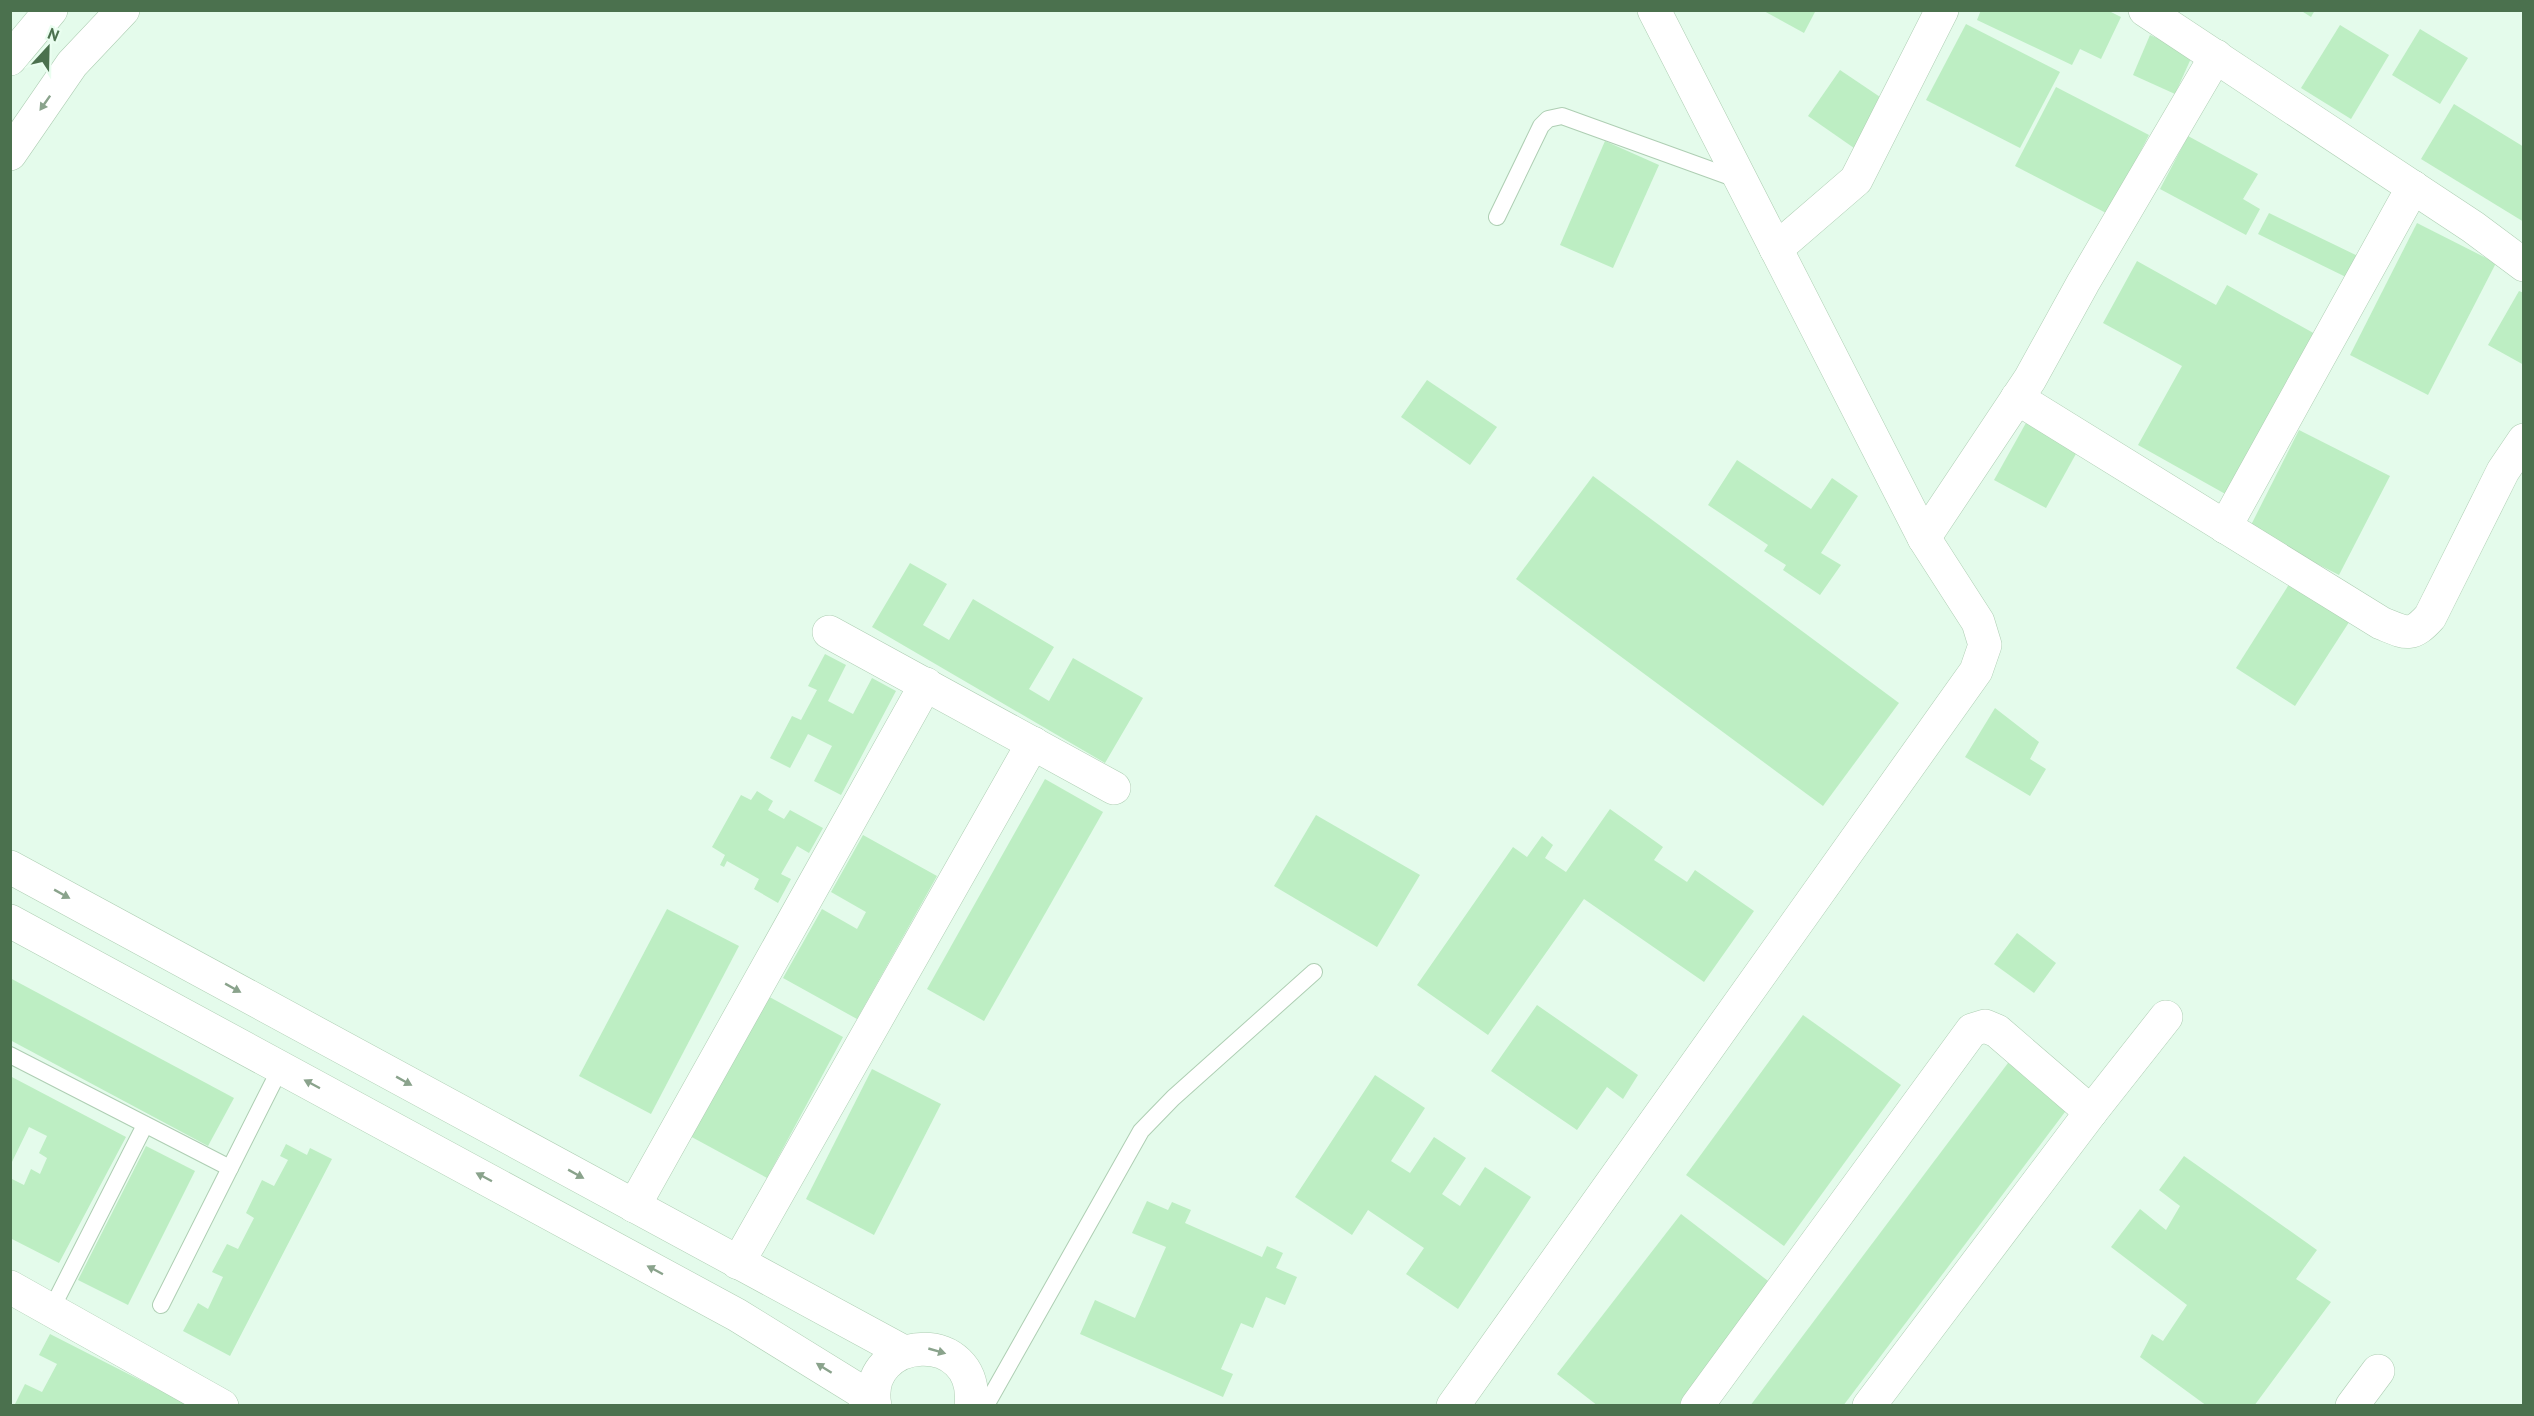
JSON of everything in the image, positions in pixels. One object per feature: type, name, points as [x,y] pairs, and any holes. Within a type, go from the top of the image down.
[{"type":"street","points":[[10,59],[51,10]]},
{"type":"street","points":[[10,153],[72,64],[123,10]]},
{"type":"street","points":[[1452,1406],[1976,671],[1985,645],[1978,622],[1924,538],[1654,10]]},
{"type":"street","points":[[1776,249],[1856,180],[1942,10]]},
{"type":"street","points":[[2145,10],[2473,227],[2523,265]]},
{"type":"street","points":[[1924,538],[2017,398],[2216,56]]},
{"type":"street","points":[[2225,527],[2413,187]]},
{"type":"street","points":[[2017,398],[2381,623],[2406,633],[2418,630],[2430,617],[2503,471],[2523,440]]},
{"type":"street","points":[[829,632],[1114,788]]},
{"type":"street","points":[[634,1206],[926,684]]},
{"type":"street","points":[[738,1263],[1033,743]]},
{"type":"street","points":[[10,867],[904,1352]]},
{"type":"street","points":[[10,921],[737,1315],[871,1403],[881,1370],[891,1359],[919,1348],[935,1349],[949,1355],[960,1365],[983,1401]]},
{"type":"street","points":[[1869,1406],[2091,1112],[2166,1017]]},
{"type":"street","points":[[1697,1406],[1972,1030],[1985,1026],[1997,1031],[2091,1112]]},
{"type":"street","points":[[10,1287],[222,1406]]},
{"type":"street","points":[[2352,1406],[2378,1371]]},
{"type":"lane","points":[[1497,217],[1540,126],[1548,119],[1562,116],[1742,181]]},
{"type":"lane","points":[[983,1401],[1141,1131],[1173,1098],[1314,972]]},
{"type":"lane","points":[[10,1055],[230,1168]]},
{"type":"lane","points":[[161,1305],[281,1067]]},
{"type":"lane","points":[[51,1310],[146,1125]]},
{"type":"building","points":[[1762,10],[1816,10],[1804,33]]},
{"type":"building","points":[[1981,10],[2107,10],[2121,17],[2101,59],[2080,49],[2072,65],[1977,20]]},
{"type":"building","points":[[2300,10],[2315,10],[2311,17]]},
{"type":"building","points":[[1966,24],[2060,72],[2020,148],[1926,100]]},
{"type":"building","points":[[2340,25],[2389,55],[2351,119],[2301,88]]},
{"type":"building","points":[[2420,29],[2468,58],[2440,104],[2392,75]]},
{"type":"building","points":[[2150,35],[2193,54],[2175,94],[2133,75]]},
{"type":"building","points":[[1840,70],[1886,101],[1854,148],[1808,116]]},
{"type":"building","points":[[2056,87],[2149,135],[2108,214],[2015,166]]},
{"type":"building","points":[[2454,104],[2524,147],[2524,222],[2421,159]]},
{"type":"building","points":[[2188,136],[2258,174],[2243,199],[2260,209],[2246,235],[2160,189]]},
{"type":"building","points":[[1605,141],[1659,165],[1613,268],[1560,245]]},
{"type":"building","points":[[2269,213],[2362,258],[2352,280],[2258,234]]},
{"type":"building","points":[[2417,223],[2496,263],[2428,395],[2350,355]]},
{"type":"building","points":[[2137,261],[2216,305],[2227,285],[2326,340],[2236,500],[2138,445],[2182,366],[2103,323]]},
{"type":"building","points":[[2519,291],[2524,293],[2524,365],[2488,345]]},
{"type":"building","points":[[1427,380],[1497,427],[1470,465],[1401,417]]},
{"type":"building","points":[[2031,414],[2082,443],[2046,508],[1994,480]]},
{"type":"building","points":[[2299,430],[2390,476],[2339,575],[2249,529]]},
{"type":"building","points":[[1737,460],[1811,509],[1832,478],[1858,496],[1821,553],[1841,565],[1820,595],[1783,570],[1786,565],[1764,551],[1768,545],[1708,505]]},
{"type":"building","points":[[1593,476],[1899,703],[1823,806],[1516,579]]},
{"type":"building","points":[[910,563],[947,584],[923,625],[949,640],[973,599],[1054,647],[1029,689],[1049,701],[1073,658],[1143,698],[1105,763],[872,627]]},
{"type":"building","points":[[2293,578],[2353,616],[2295,706],[2236,668]]},
{"type":"building","points":[[825,654],[846,665],[828,701],[853,714],[872,678],[896,691],[841,795],[814,781],[832,746],[808,734],[790,768],[770,758],[792,716],[801,720],[817,690],[808,686]]},
{"type":"building","points":[[1995,708],[2039,742],[2030,759],[2046,769],[2030,796],[1965,757]]},
{"type":"building","points":[[1045,779],[1103,812],[984,1021],[927,989]]},
{"type":"building","points":[[757,791],[773,801],[768,810],[784,819],[790,810],[823,828],[809,853],[797,846],[781,874],[791,879],[778,903],[754,889],[759,879],[727,861],[724,867],[720,865],[725,855],[712,847],[741,795],[751,800]]},
{"type":"building","points":[[1610,809],[1663,847],[1654,860],[1687,882],[1695,870],[1754,911],[1704,982],[1584,899],[1488,1035],[1417,985],[1513,847],[1527,857],[1542,836],[1553,845],[1545,858],[1566,872]]},
{"type":"building","points":[[1316,815],[1420,875],[1377,947],[1274,886]]},
{"type":"building","points":[[863,835],[937,876],[857,1019],[783,978],[822,909],[857,929],[866,912],[831,892]]},
{"type":"building","points":[[667,909],[739,946],[651,1114],[579,1076]]},
{"type":"building","points":[[2017,933],[2056,963],[2034,993],[1994,964]]},
{"type":"building","points":[[10,978],[234,1098],[208,1146],[10,1040]]},
{"type":"building","points":[[764,994],[843,1037],[767,1178],[688,1135]]},
{"type":"building","points":[[1537,1005],[1638,1075],[1623,1099],[1607,1087],[1577,1130],[1491,1071]]},
{"type":"building","points":[[1803,1015],[1901,1085],[1784,1246],[1686,1175]]},
{"type":"building","points":[[2011,1059],[2071,1104],[1843,1406],[1750,1406]]},
{"type":"building","points":[[872,1069],[941,1104],[874,1235],[806,1199]]},
{"type":"building","points":[[1375,1075],[1425,1108],[1391,1161],[1410,1173],[1434,1137],[1466,1158],[1442,1194],[1460,1206],[1485,1167],[1531,1197],[1458,1309],[1406,1274],[1424,1248],[1368,1210],[1352,1235],[1295,1197]]},
{"type":"building","points":[[10,1076],[126,1137],[59,1263],[10,1238],[10,1178],[24,1185],[31,1169],[40,1174],[47,1158],[39,1153],[47,1136],[29,1127],[10,1166]]},
{"type":"building","points":[[286,1144],[307,1155],[310,1148],[332,1159],[230,1356],[183,1331],[198,1303],[208,1309],[223,1277],[212,1272],[227,1244],[238,1249],[254,1218],[246,1213],[262,1180],[274,1186],[288,1160],[280,1156]]},
{"type":"building","points":[[146,1146],[195,1171],[128,1305],[78,1280]]},
{"type":"building","points":[[2184,1156],[2317,1250],[2296,1279],[2331,1302],[2254,1406],[2207,1406],[2140,1357],[2152,1334],[2163,1341],[2187,1305],[2111,1247],[2140,1209],[2166,1230],[2180,1206],[2159,1190]]},
{"type":"building","points":[[1147,1201],[1168,1210],[1172,1202],[1191,1210],[1185,1223],[1262,1257],[1267,1246],[1283,1253],[1276,1268],[1297,1277],[1285,1305],[1266,1297],[1253,1328],[1241,1323],[1221,1369],[1233,1374],[1223,1397],[1080,1334],[1095,1300],[1135,1318],[1166,1247],[1132,1233]]},
{"type":"building","points":[[1681,1214],[1772,1284],[1679,1406],[1598,1406],[1557,1374]]},
{"type":"building","points":[[50,1334],[191,1406],[14,1406],[25,1384],[42,1392],[57,1364],[39,1355]]}]
